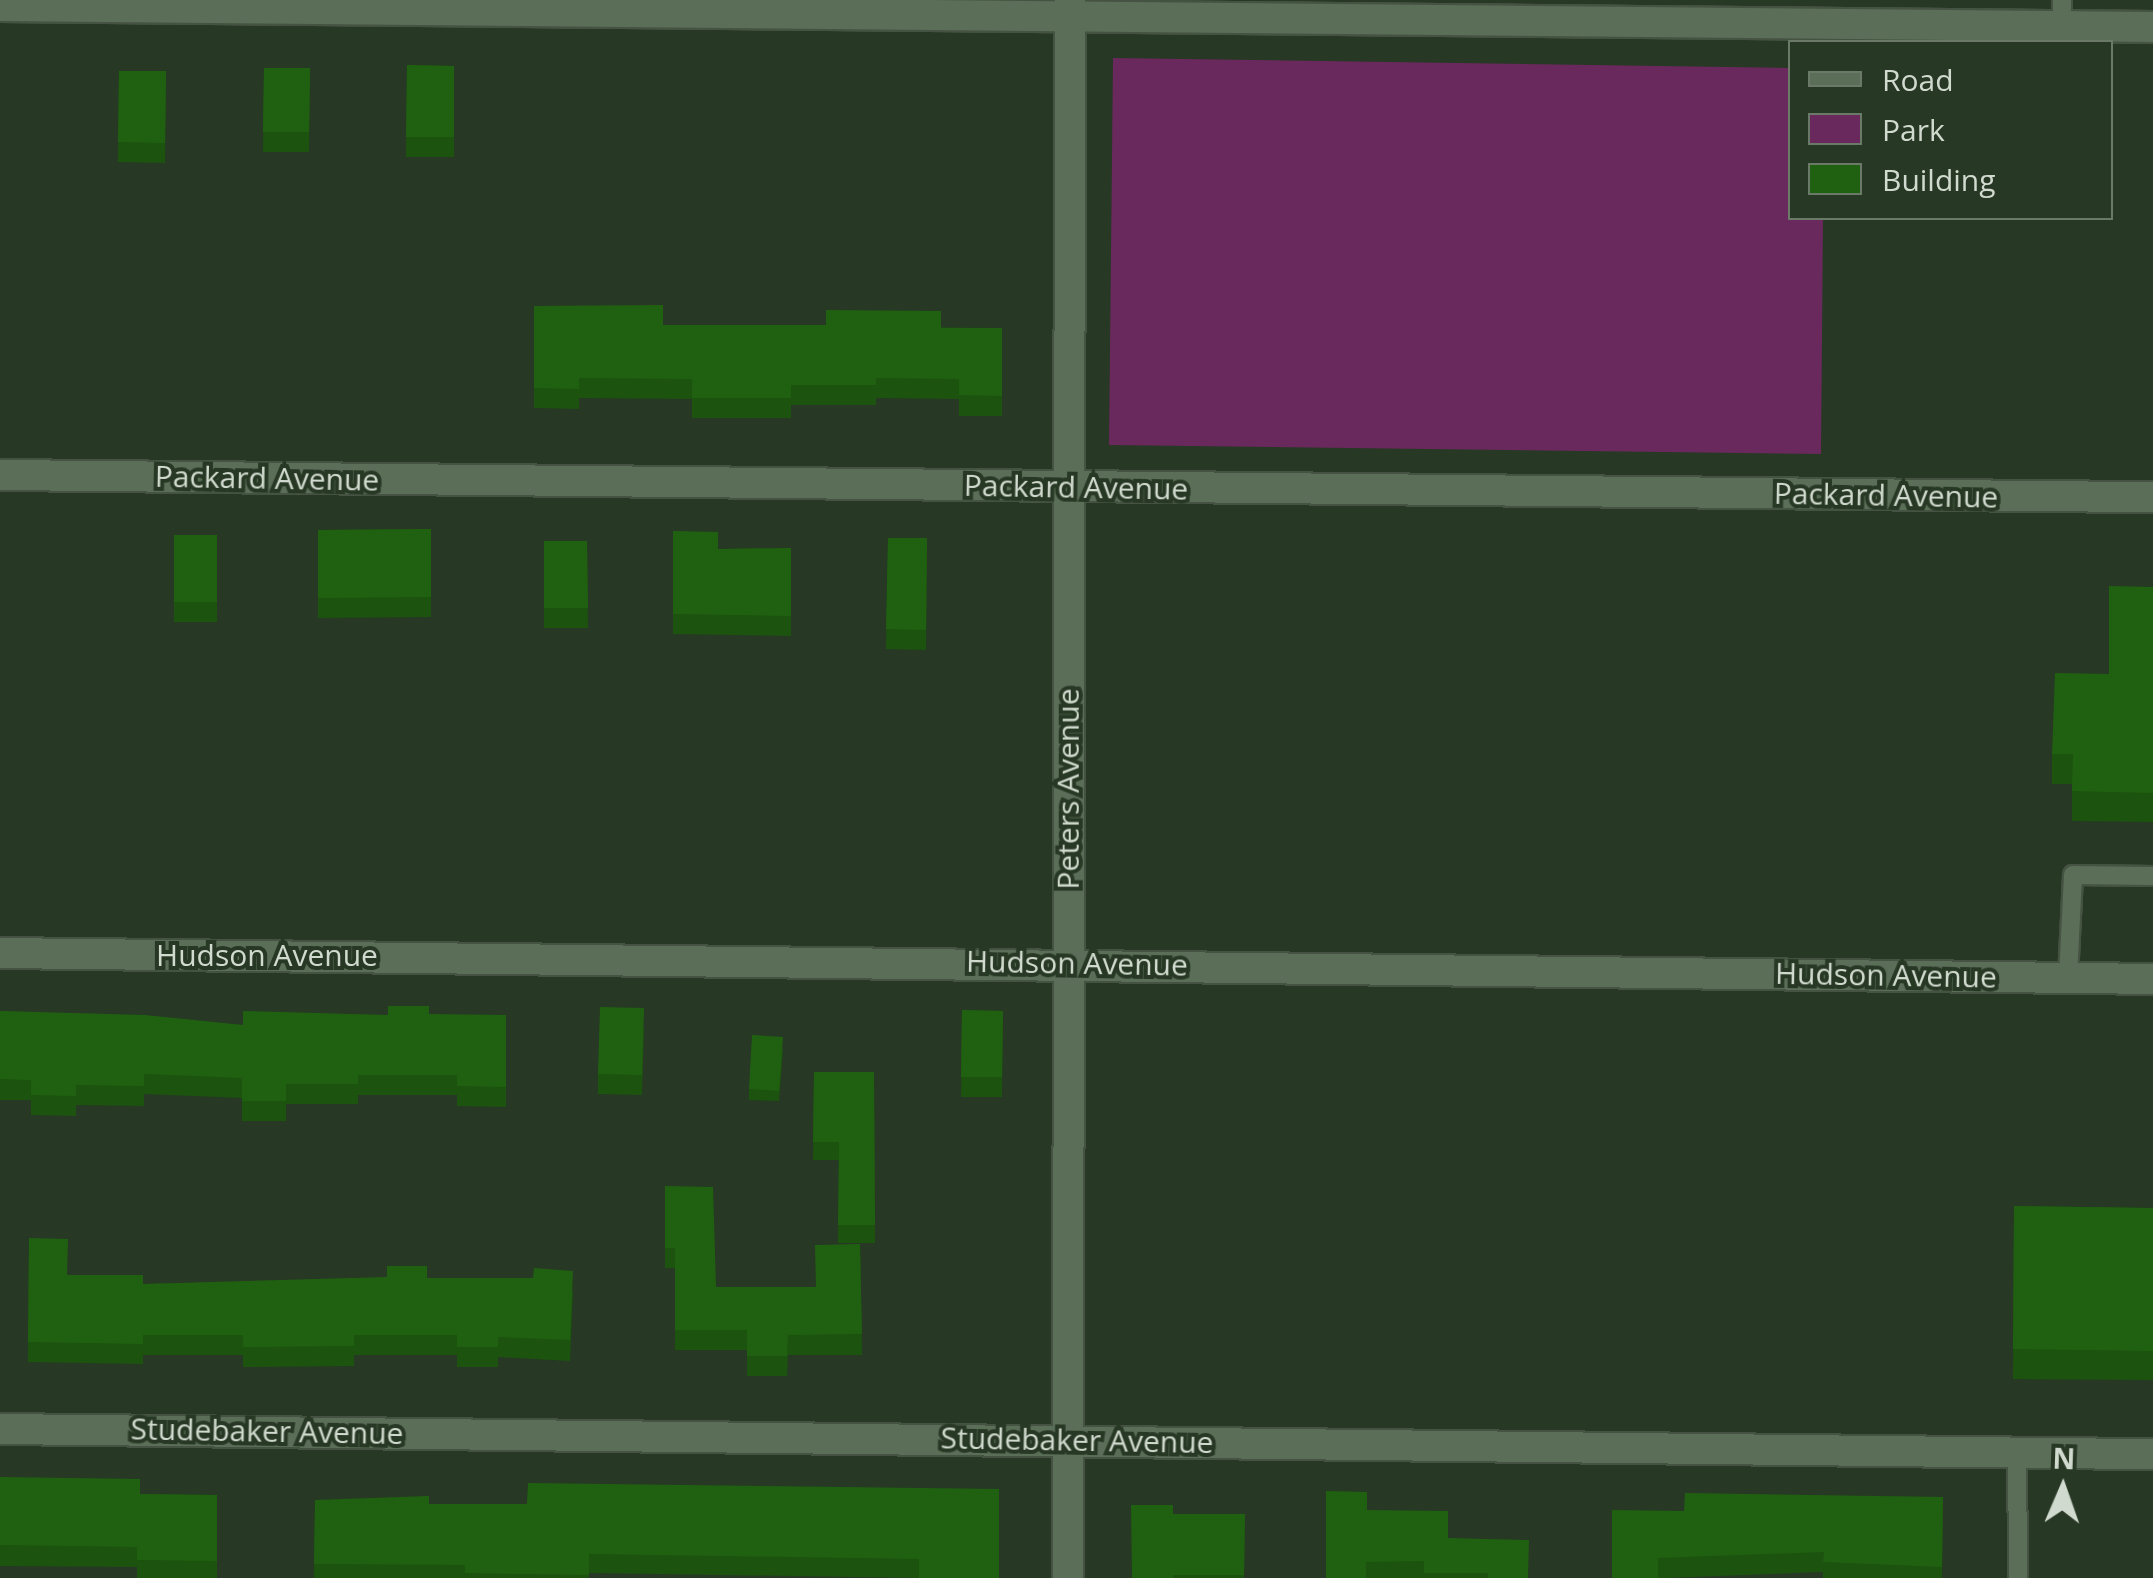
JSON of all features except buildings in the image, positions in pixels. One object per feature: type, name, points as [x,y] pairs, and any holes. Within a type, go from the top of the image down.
[{"type":"street","points":[[0,6],[2062,13],[2153,27]]},
{"type":"street","name":"Peters Avenue","points":[[1068,1578],[1070,8]]},
{"type":"street","name":"Packard Avenue","points":[[0,476],[2153,497]]},
{"type":"street","name":"Hudson Avenue","points":[[0,953],[1070,962],[2153,979]]},
{"type":"street","name":"Studebaker Avenue","points":[[0,1429],[2153,1454]]},
{"type":"lane","points":[[2068,978],[2073,876],[2153,876]]},
{"type":"lane","points":[[2017,1452],[2018,1578]]},
{"type":"green space","points":[[1113,58],[1788,68],[1788,220],[1823,220],[1821,454],[1109,445]]}]
